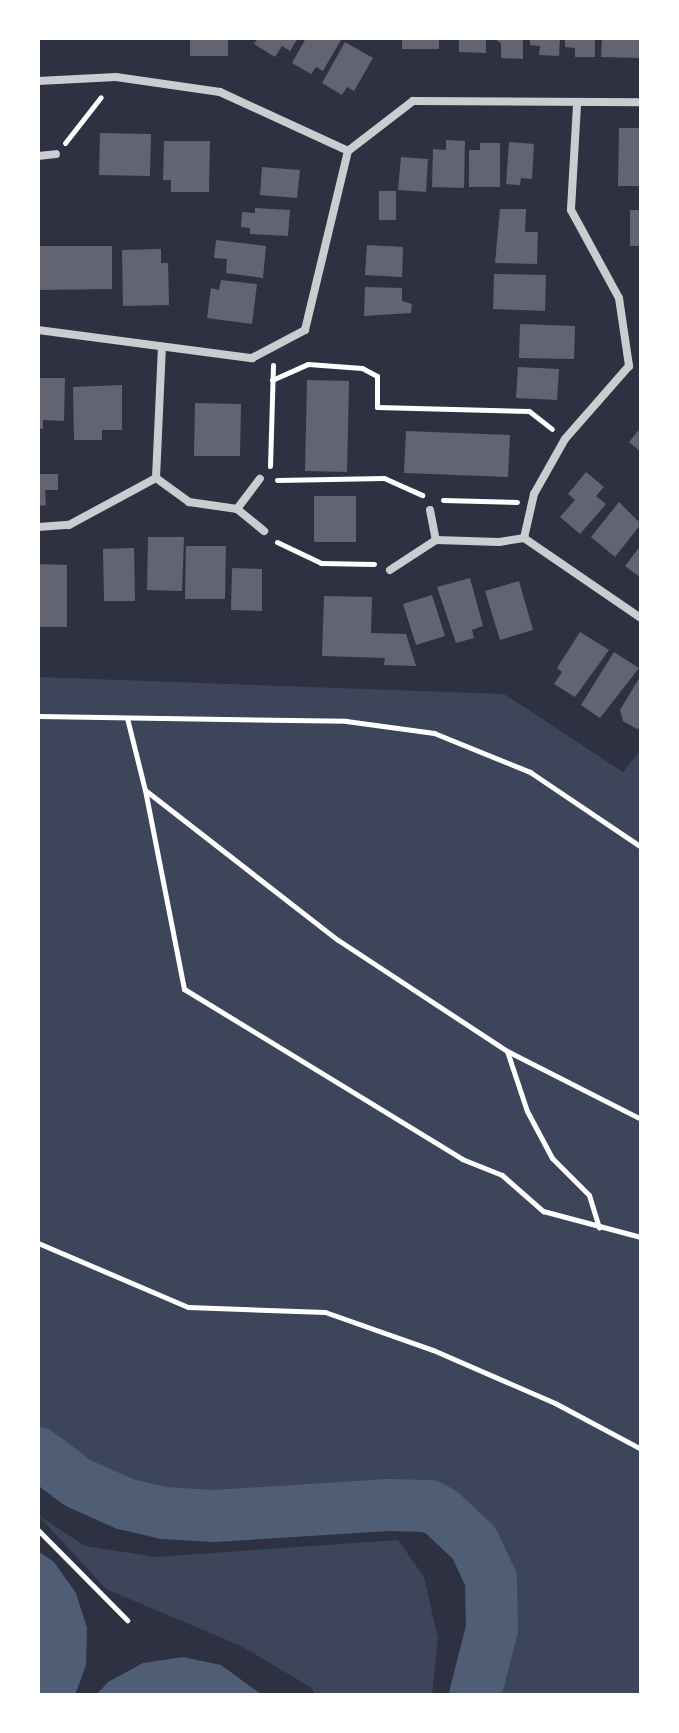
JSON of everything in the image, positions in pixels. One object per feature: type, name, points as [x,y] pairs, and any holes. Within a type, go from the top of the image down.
[{"type":"street","points":[[38,81],[116,77],[220,92],[348,151]]},
{"type":"street","points":[[38,330],[252,358],[305,330],[348,151],[413,101],[577,105],[641,102]]},
{"type":"street","points":[[524,538],[531,502],[565,439],[629,366],[619,298],[571,210],[577,105]]},
{"type":"street","points":[[38,156],[56,154]]},
{"type":"street","points":[[156,478],[162,348]]},
{"type":"street","points":[[629,366],[641,369]]},
{"type":"street","points":[[156,478],[189,502],[237,509],[264,531]]},
{"type":"street","points":[[38,527],[69,525],[156,478]]},
{"type":"street","points":[[237,509],[260,479]]},
{"type":"street","points":[[430,510],[436,540]]},
{"type":"street","points":[[390,570],[436,540],[499,542],[524,538],[641,618]]},
{"type":"path","points":[[56,154],[116,77]]},
{"type":"path","points":[[260,479],[272,463],[274,346]]},
{"type":"path","points":[[272,380],[308,364],[362,368],[377,376],[377,407],[529,411],[565,439]]},
{"type":"path","points":[[260,479],[384,478],[430,500],[531,502]]},
{"type":"path","points":[[264,531],[321,563],[373,563],[390,570]]},
{"type":"path","points":[[38,716],[346,721],[434,733],[530,772],[641,847]]},
{"type":"path","points":[[127,718],[145,790],[184,989],[462,1159],[502,1175],[543,1211],[599,1229],[641,1237]]},
{"type":"path","points":[[145,790],[338,940],[507,1051],[641,1119]]},
{"type":"path","points":[[507,1051],[527,1111],[552,1158],[589,1195],[599,1229]]},
{"type":"path","points":[[38,1243],[188,1307],[325,1312],[433,1350],[555,1403],[641,1449]]},
{"type":"path","points":[[38,1530],[127,1620]]},
{"type":"shaded area","points":[[38,677],[504,694],[623,772],[641,749],[641,1695],[475,1695],[492,1629],[491,1579],[474,1543],[429,1506],[164,1513],[125,1504],[78,1483],[38,1453]]},
{"type":"shaded area","points":[[38,1515],[85,1546],[156,1557],[398,1540],[424,1577],[438,1638],[432,1695],[315,1695],[312,1688],[241,1646],[106,1589]]},
{"type":"shaded area","points":[[38,1551],[54,1562],[76,1593],[87,1628],[86,1665],[75,1695],[38,1695]]},
{"type":"shaded area","points":[[183,1657],[221,1665],[262,1695],[96,1695],[108,1682],[143,1663]]},
{"type":"building","points":[[190,38],[228,38],[228,56],[190,56]]},
{"type":"building","points":[[258,38],[298,38],[290,51],[282,46],[275,57],[254,44]]},
{"type":"building","points":[[306,38],[342,38],[323,71],[316,67],[311,74],[292,63]]},
{"type":"building","points":[[402,38],[439,38],[439,49],[402,49]]},
{"type":"building","points":[[459,38],[486,38],[486,53],[459,52]]},
{"type":"building","points":[[493,38],[523,38],[523,59],[501,58],[501,43]]},
{"type":"building","points":[[530,38],[560,38],[559,56],[539,55],[540,46],[530,45]]},
{"type":"building","points":[[565,38],[595,38],[595,57],[575,57],[575,48],[565,47]]},
{"type":"building","points":[[602,38],[641,38],[641,58],[601,57]]},
{"type":"building","points":[[345,42],[373,58],[354,91],[347,87],[342,95],[322,83]]},
{"type":"building","points":[[619,128],[641,128],[641,186],[618,186]]},
{"type":"building","points":[[100,133],[151,134],[150,176],[99,175]]},
{"type":"building","points":[[446,140],[465,141],[464,188],[432,187],[433,149],[446,150]]},
{"type":"building","points":[[164,141],[210,141],[209,192],[171,192],[171,180],[163,180]]},
{"type":"building","points":[[509,142],[534,144],[532,179],[521,178],[520,185],[506,184]]},
{"type":"building","points":[[480,143],[500,143],[500,187],[469,187],[469,150],[480,150]]},
{"type":"building","points":[[401,157],[428,159],[426,192],[398,190]]},
{"type":"building","points":[[262,167],[300,170],[297,198],[260,195]]},
{"type":"building","points":[[379,191],[396,191],[396,220],[379,220]]},
{"type":"building","points":[[255,208],[290,210],[288,236],[250,234],[250,228],[241,227],[242,212],[255,213]]},
{"type":"building","points":[[500,209],[526,209],[525,232],[538,232],[537,264],[495,263]]},
{"type":"building","points":[[630,210],[641,210],[641,246],[630,246]]},
{"type":"building","points":[[216,240],[266,246],[263,278],[226,273],[227,259],[214,258]]},
{"type":"building","points":[[367,245],[403,247],[402,277],[365,275]]},
{"type":"building","points":[[38,246],[112,246],[112,289],[38,290]]},
{"type":"building","points":[[161,249],[161,263],[168,263],[169,305],[123,306],[122,250]]},
{"type":"building","points":[[494,274],[546,275],[545,311],[493,309]]},
{"type":"building","points":[[221,280],[257,284],[252,324],[207,318],[211,288],[219,290]]},
{"type":"building","points":[[365,287],[402,288],[402,301],[412,304],[411,313],[364,316]]},
{"type":"building","points":[[520,324],[575,326],[574,359],[519,358]]},
{"type":"building","points":[[518,367],[559,369],[557,400],[516,398]]},
{"type":"building","points":[[38,378],[65,378],[64,421],[43,420],[43,429],[38,428]]},
{"type":"building","points":[[307,380],[349,381],[347,472],[305,471]]},
{"type":"building","points":[[122,385],[122,430],[102,430],[102,440],[74,440],[73,387]]},
{"type":"building","points":[[195,403],[241,404],[240,456],[194,456]]},
{"type":"building","points":[[641,427],[641,452],[629,442]]},
{"type":"building","points":[[406,431],[510,435],[508,477],[404,473]]},
{"type":"building","points":[[586,472],[604,487],[596,496],[606,504],[580,534],[560,517],[575,500],[568,494]]},
{"type":"building","points":[[38,474],[58,474],[58,490],[45,490],[46,505],[38,506]]},
{"type":"building","points":[[314,496],[356,496],[356,542],[314,542]]},
{"type":"building","points":[[619,502],[641,524],[615,557],[591,537]]},
{"type":"building","points":[[148,537],[184,537],[182,591],[147,590]]},
{"type":"building","points":[[641,545],[641,578],[625,566]]},
{"type":"building","points":[[186,546],[226,546],[225,599],[185,599]]},
{"type":"building","points":[[134,548],[135,601],[104,601],[103,549]]},
{"type":"building","points":[[38,564],[67,565],[67,627],[38,627]]},
{"type":"building","points":[[232,568],[262,569],[262,611],[231,610]]},
{"type":"building","points":[[470,578],[483,626],[472,630],[474,638],[456,643],[437,587]]},
{"type":"building","points":[[519,581],[533,630],[500,640],[485,591]]},
{"type":"building","points":[[432,595],[445,636],[416,645],[403,604]]},
{"type":"building","points":[[324,596],[372,597],[371,633],[406,634],[416,666],[384,665],[385,658],[322,656]]},
{"type":"building","points":[[580,632],[609,650],[575,697],[554,684],[562,672],[557,668]]},
{"type":"building","points":[[614,652],[639,668],[600,718],[581,705]]},
{"type":"building","points":[[641,675],[641,727],[637,729],[623,721],[620,710]]},
{"type":"waterway","points":[[38,1453],[78,1483],[125,1504],[164,1513],[214,1516],[389,1505],[429,1506],[441,1512],[474,1543],[491,1579],[492,1629],[475,1695]]}]
